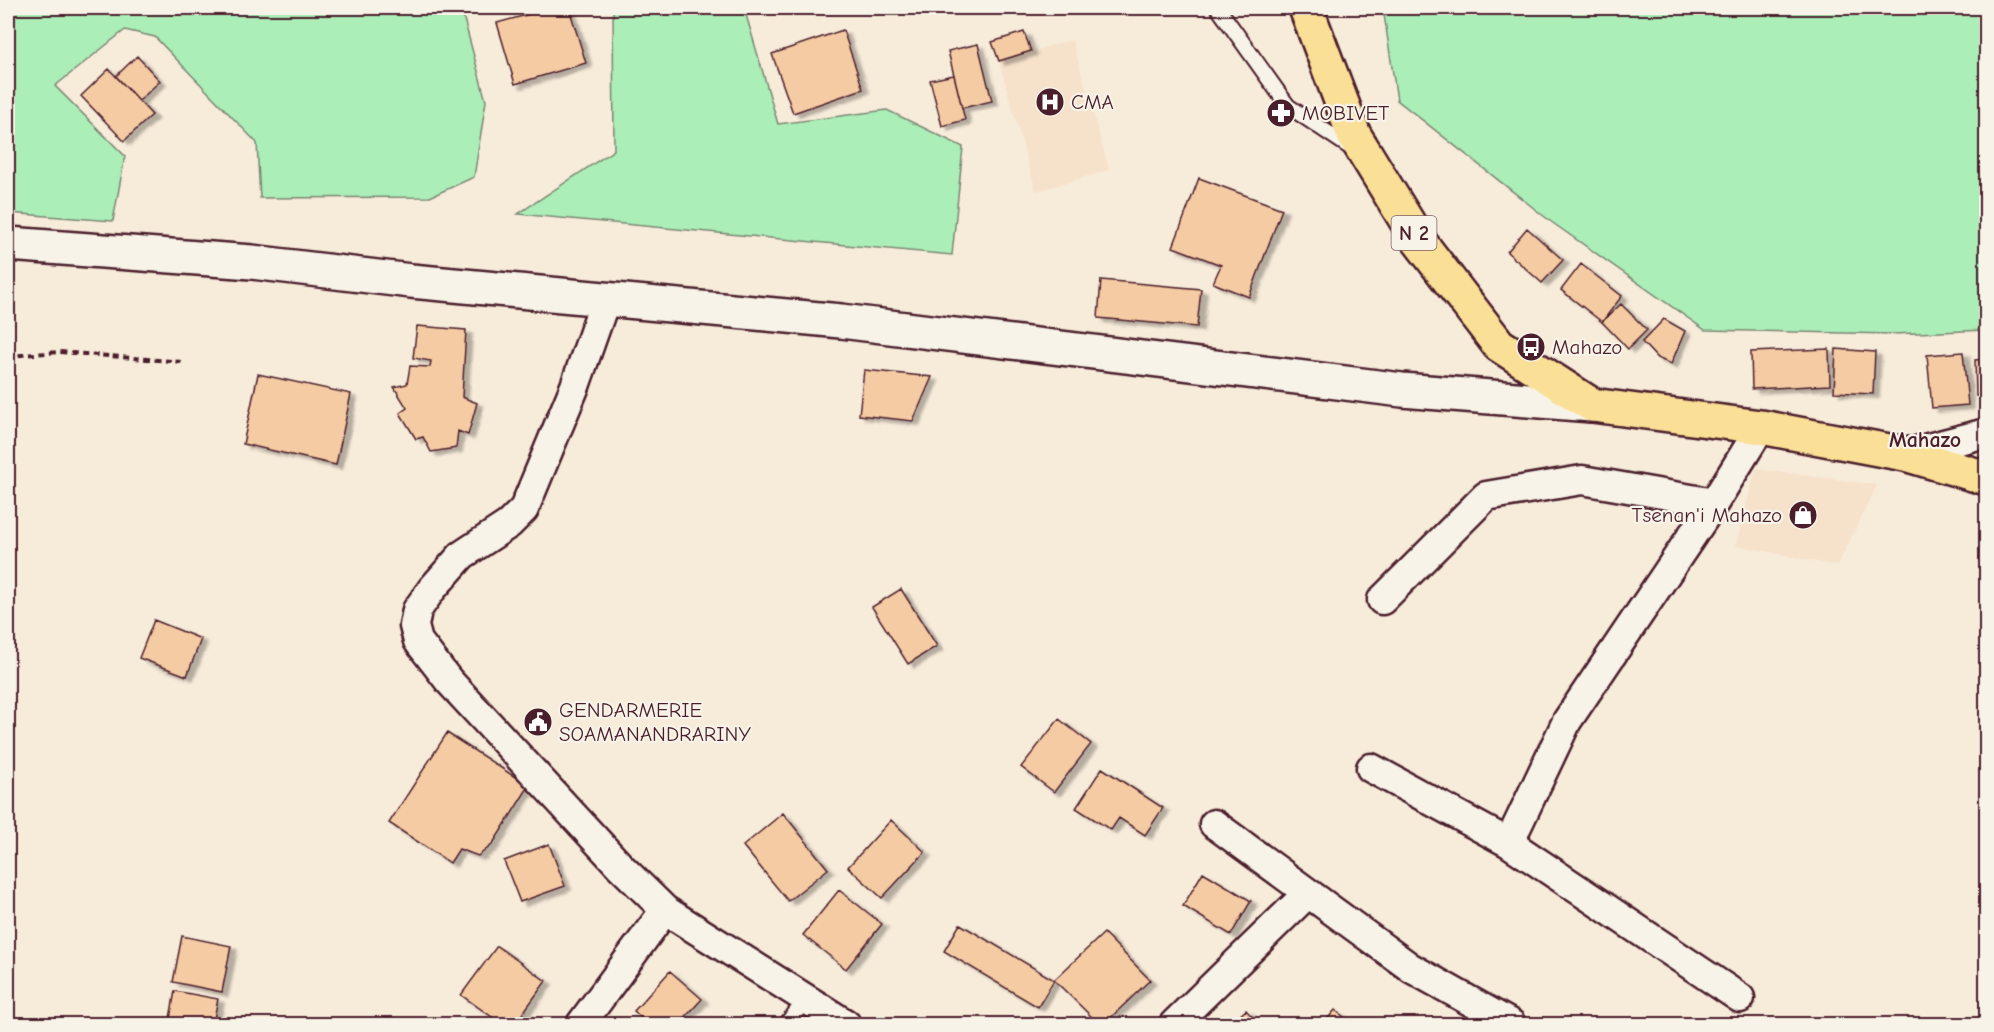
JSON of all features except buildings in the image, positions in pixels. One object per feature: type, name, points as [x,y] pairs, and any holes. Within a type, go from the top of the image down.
[{"type":"main road","name":"N 2","points":[[1306,8],[1354,135],[1419,242],[1499,345],[1592,405],[1761,427],[1905,454],[1986,478]]},
{"type":"street","points":[[8,244],[252,262],[411,280],[976,335],[1402,390],[1592,405]]},
{"type":"street","points":[[606,298],[575,387],[524,509],[509,524],[462,555],[417,610],[414,626],[418,641],[449,681],[620,866],[665,910],[846,1024]]},
{"type":"street","points":[[1509,843],[1567,721],[1714,503],[1761,427]]},
{"type":"street","points":[[1905,454],[1986,433]]},
{"type":"street","points":[[1382,600],[1486,496],[1582,480],[1714,503]]},
{"type":"street","points":[[1371,768],[1509,843],[1740,998]]},
{"type":"street","points":[[1214,825],[1411,968],[1511,1024]]},
{"type":"street","points":[[1174,1024],[1307,894]]},
{"type":"street","points":[[581,1024],[665,910]]},
{"type":"lane","points":[[1218,8],[1288,106],[1368,159]]},
{"type":"lane","points":[[786,1024],[806,1000]]},
{"type":"path","points":[[8,356],[60,352],[183,362]]},
{"type":"shaded area","name":"CMA","points":[[1072,40],[1109,170],[1036,191],[999,61]]},
{"type":"shaded area","name":"Tsenan'i Mahazo","points":[[1756,469],[1877,485],[1837,566],[1736,545]]},
{"type":"green space","points":[[8,8],[461,8],[486,101],[474,177],[430,197],[260,198],[257,143],[155,37],[125,30],[55,86],[125,156],[113,221],[8,213]]},
{"type":"green space","points":[[613,8],[744,8],[778,124],[887,110],[963,147],[952,255],[518,214],[614,150]]},
{"type":"green space","points":[[1383,8],[1986,8],[1986,330],[1893,334],[1705,330],[1550,221],[1397,100]]},
{"type":"place","name":"CMA","points":[[1050,102]]},
{"type":"place","name":"MOBIVET","points":[[1281,113]]},
{"type":"place","name":"Mahazo","points":[[1531,347]]},
{"type":"place","name":"Tsenan'i Mahazo","points":[[1803,515]]},
{"type":"place","name":"GENDARMERIE SOAMANANDRARINY","points":[[538,722]]},
{"type":"district","name":"Mahazo","points":[[1925,440]]}]
